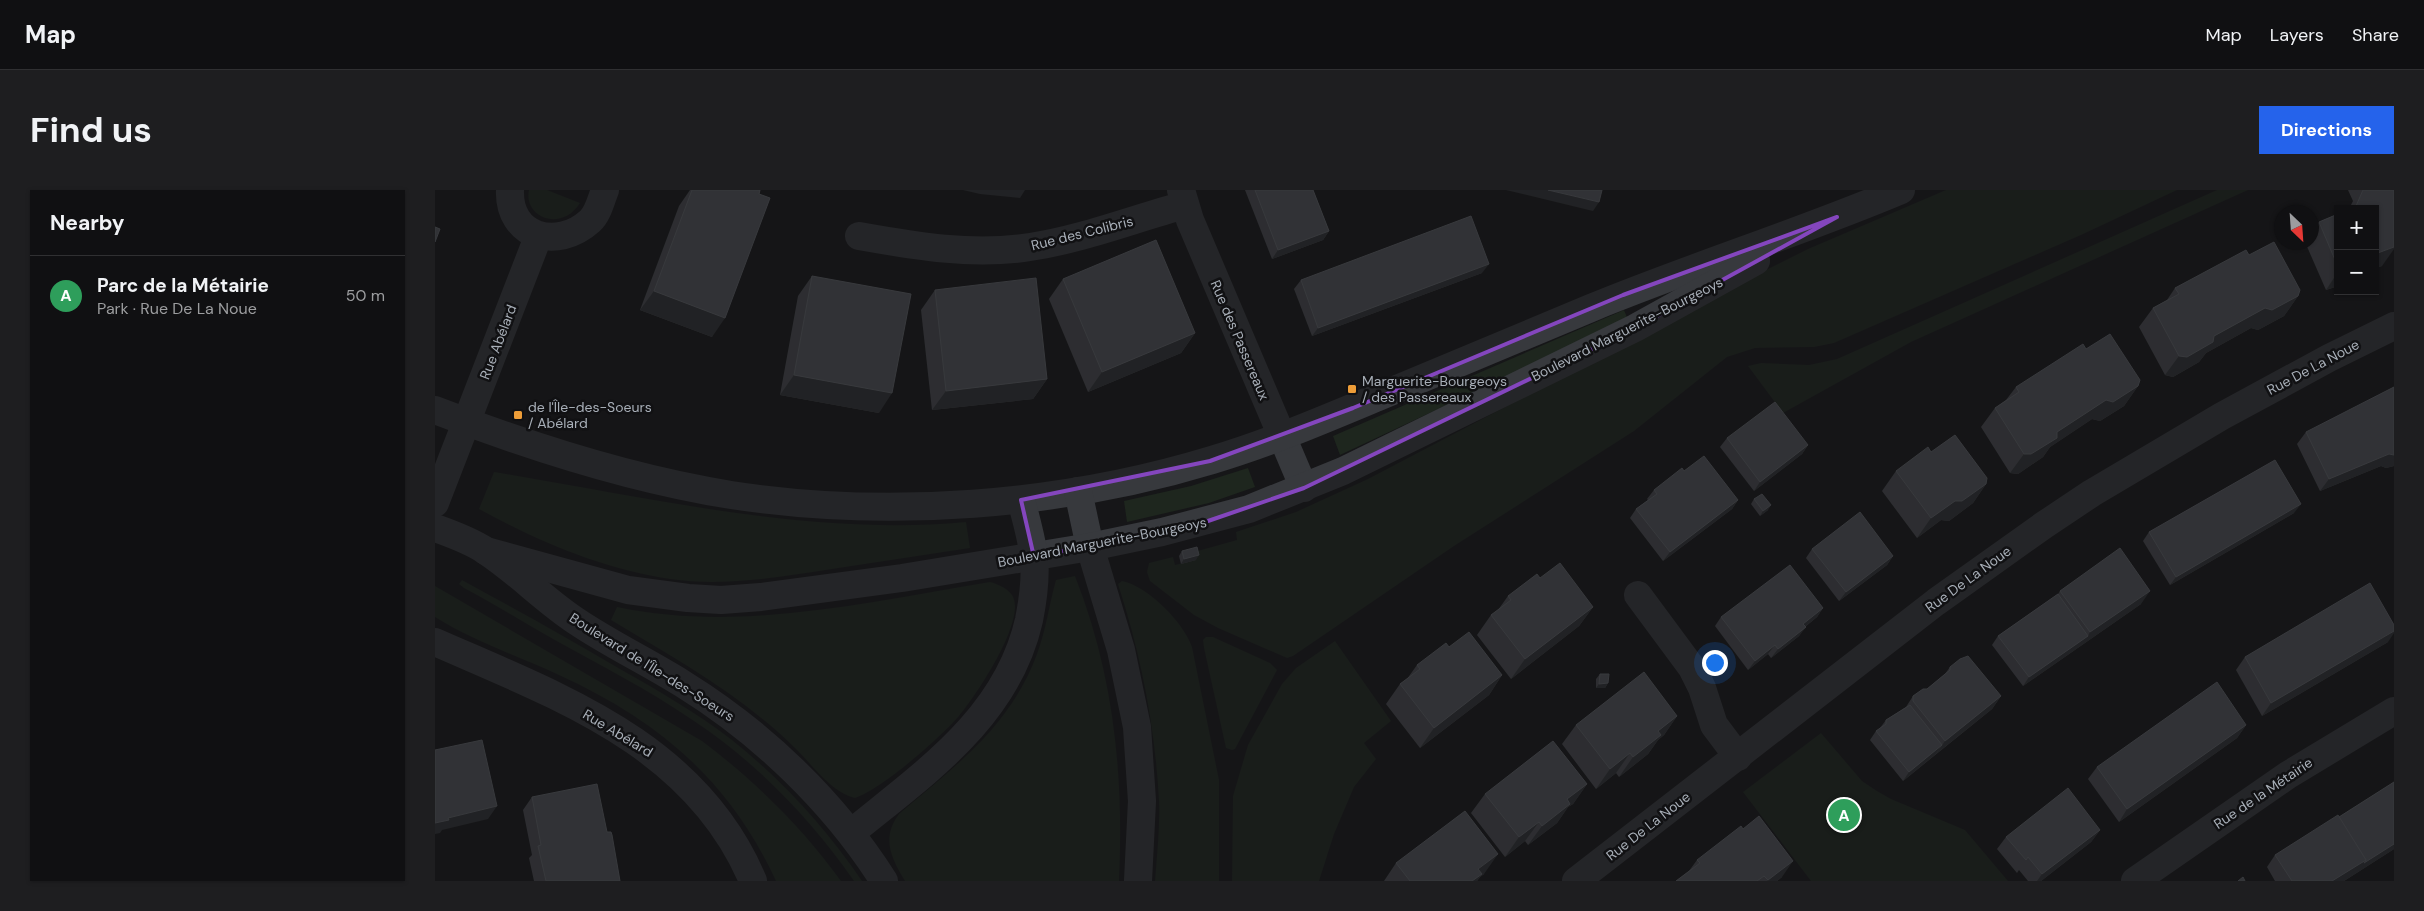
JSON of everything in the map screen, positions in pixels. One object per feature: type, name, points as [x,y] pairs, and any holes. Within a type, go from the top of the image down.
[{"type":"street","points":[[510,190],[512,211],[519,222],[539,236],[554,237],[567,234],[582,227],[595,214],[605,190]]},
{"type":"street","name":"Boulevard Marguerite-Bourgeoys","points":[[1078,491],[1185,468],[1281,436],[1623,295],[1837,217],[1901,190]]},
{"type":"street","name":"Rue des Colibris","points":[[859,236],[941,249],[991,250],[1027,247],[1081,236],[1183,197]]},
{"type":"street","name":"Rue des Passereaux","points":[[1183,197],[1304,488]]},
{"type":"street","name":"Boulevard Marguerite-Bourgeoys","points":[[486,551],[627,590],[688,598],[721,600],[836,587],[1090,547],[1215,519],[1304,488],[1635,328],[1837,217]]},
{"type":"street","name":"Rue Abélard","points":[[435,503],[468,423],[539,236]]},
{"type":"street","name":"Rue De La Noue","points":[[1576,881],[1935,602],[2085,498],[2223,416],[2329,358],[2394,326]]},
{"type":"street","points":[[435,410],[468,423],[581,460],[637,476],[733,495],[853,505],[910,505],[1021,500],[1078,491],[1090,547],[1121,650],[1137,727],[1142,801],[1138,881]]},
{"type":"street","points":[[851,833],[957,745],[1008,679],[1025,633],[1032,604],[1034,556],[1021,500]]},
{"type":"street","name":"Boulevard de l'Île-des-Soeurs","points":[[435,528],[486,551],[576,621],[684,684],[734,718],[785,763],[851,833],[884,881]]},
{"type":"street","points":[[1637,595],[1692,668],[1702,688],[1714,726],[1738,756]]},
{"type":"street","name":"Rue Abélard","points":[[435,642],[541,689],[615,727],[640,743],[683,779],[717,817],[738,849],[753,881]]},
{"type":"street","name":"Rue de la Métairie","points":[[2135,881],[2288,775],[2394,710]]},
{"type":"highlighted area","points":[[1837,217],[1635,328],[1304,488],[1208,521],[1034,557],[1021,500],[1210,461],[1353,408],[1623,295]]},
{"type":"shaded area","points":[[529,190],[547,190],[580,203],[572,212],[563,217],[545,218],[537,214],[532,208],[529,200]]},
{"type":"shaded area","points":[[1946,190],[2177,190],[2081,235],[1834,343],[1814,347],[1755,348],[1727,357],[1634,431],[1454,546],[1293,656],[1287,658],[1218,628],[1194,615],[1150,581],[1147,572],[1149,563],[1173,557],[1175,565],[1195,560],[1194,552],[1237,540],[1236,532],[1296,512],[1368,479],[1808,249]]},
{"type":"shaded area","points":[[2217,190],[2248,190],[1911,342],[1783,413],[1748,366],[1761,363],[1809,365],[1837,359]]},
{"type":"shaded area","points":[[1624,310],[1628,320],[1340,455],[1333,436]]},
{"type":"shaded area","points":[[1248,468],[1255,487],[1209,503],[1127,522],[1124,501],[1191,486]]},
{"type":"shaded area","points":[[494,472],[670,503],[789,519],[849,524],[908,525],[966,522],[970,548],[751,580],[710,582],[670,579],[620,568],[572,553],[479,509]]},
{"type":"shaded area","points":[[1075,576],[1099,651],[1114,726],[1120,803],[1119,881],[905,881],[892,856],[889,840],[890,831],[899,814],[960,762],[996,724],[1012,703],[1026,680],[1037,654],[1056,580]]},
{"type":"shaded area","points":[[462,580],[663,694],[732,740],[786,788],[834,842],[862,881],[854,881],[801,814],[761,774],[717,737],[642,688],[464,588],[459,584]]},
{"type":"shaded area","points":[[1122,581],[1143,590],[1164,607],[1188,637],[1192,647],[1219,780],[1219,881],[1155,881],[1159,811],[1154,745],[1146,691],[1134,637],[1118,584]]},
{"type":"shaded area","points":[[990,582],[1010,593],[1015,606],[1013,621],[1006,639],[987,676],[959,716],[938,737],[880,785],[855,798],[846,795],[831,785],[797,750],[732,695],[611,620],[617,607],[663,614],[710,617],[757,616],[850,606]]},
{"type":"shaded area","points":[[435,586],[702,741],[759,788],[777,806],[811,842],[841,881],[776,881],[757,845],[736,813],[713,784],[687,757],[628,712],[595,693],[559,675],[480,641],[435,617]]},
{"type":"shaded area","points":[[1206,637],[1213,637],[1270,663],[1277,670],[1235,749],[1232,750],[1226,748],[1204,648],[1203,640]]},
{"type":"shaded area","points":[[1335,641],[1391,721],[1364,743],[1376,759],[1354,787],[1334,834],[1319,881],[1232,881],[1233,796],[1248,745],[1282,684],[1296,668]]},
{"type":"shaded area","points":[[1821,733],[1862,781],[1891,799],[1965,830],[2008,881],[1811,881],[1743,792]]},
{"type":"building","points":[[692,190],[760,190],[759,194],[770,198],[725,318],[654,291]]},
{"type":"building","points":[[1255,190],[1313,190],[1329,231],[1278,250]]},
{"type":"building","points":[[1548,190],[1602,190],[1599,202]]},
{"type":"building","points":[[2363,190],[2394,190],[2394,247],[2379,253],[2379,205],[2356,205]]},
{"type":"building","points":[[1471,216],[1489,264],[1318,328],[1301,280]]},
{"type":"building","points":[[2334,216],[2334,258],[2319,222]]},
{"type":"building","points":[[435,227],[440,229],[435,242]]},
{"type":"building","points":[[1156,240],[1195,333],[1102,372],[1063,279]]},
{"type":"building","points":[[2274,242],[2274,250],[2278,250],[2300,290],[2298,296],[2272,310],[2265,308],[2214,336],[2213,342],[2187,357],[2179,356],[2153,308],[2179,294],[2175,288],[2246,250],[2249,255]]},
{"type":"building","points":[[812,276],[911,294],[892,393],[794,375]]},
{"type":"building","points":[[1036,278],[1047,379],[946,391],[935,290]]},
{"type":"building","points":[[2110,334],[2140,380],[2138,386],[2113,402],[2106,400],[2057,432],[2057,438],[2031,454],[2024,454],[1995,408],[2019,392],[2016,387],[2083,344],[2086,349]]},
{"type":"building","points":[[2394,387],[2394,455],[2389,454],[2329,479],[2306,432]]},
{"type":"building","points":[[1775,402],[1808,445],[1760,482],[1727,438]]},
{"type":"building","points":[[1955,435],[1987,478],[1986,484],[1962,501],[1955,501],[1931,518],[1896,471],[1928,447],[1931,452]]},
{"type":"building","points":[[1704,456],[1738,500],[1670,552],[1636,509],[1657,494],[1654,490],[1682,468],[1684,471]]},
{"type":"building","points":[[2275,460],[2301,504],[2176,577],[2149,532]]},
{"type":"building","points":[[1762,494],[1771,505],[1763,511],[1754,499]]},
{"type":"building","points":[[1860,512],[1893,556],[1846,592],[1812,549]]},
{"type":"building","points":[[1197,547],[1199,555],[1184,559],[1182,551]]},
{"type":"building","points":[[2120,548],[2150,591],[2090,632],[2060,591]]},
{"type":"building","points":[[1560,563],[1593,607],[1525,659],[1491,615],[1511,600],[1508,596],[1537,574],[1540,578]]},
{"type":"building","points":[[1790,565],[1823,608],[1803,624],[1806,627],[1778,649],[1775,645],[1755,661],[1721,617]]},
{"type":"building","points":[[2370,583],[2394,625],[2394,631],[2271,703],[2245,657]]},
{"type":"building","points":[[2058,594],[2088,636],[2029,677],[1998,636]]},
{"type":"building","points":[[1469,632],[1502,675],[1434,728],[1400,684],[1420,669],[1417,665],[1446,643],[1449,647]]},
{"type":"building","points":[[1968,656],[2001,696],[1945,741],[1913,701],[1913,696],[1923,689],[1927,689],[1950,670],[1950,667],[1960,659]]},
{"type":"building","points":[[1644,672],[1677,716],[1658,731],[1661,735],[1633,757],[1630,753],[1610,769],[1576,725]]},
{"type":"building","points":[[1600,674],[1609,674],[1608,683],[1599,684]]},
{"type":"building","points":[[2217,682],[2246,725],[2127,809],[2097,767]]},
{"type":"building","points":[[1910,705],[1942,745],[1909,772],[1876,731],[1886,724],[1886,720]]},
{"type":"building","points":[[482,740],[497,806],[435,823],[435,750]]},
{"type":"building","points":[[1553,741],[1587,784],[1567,799],[1570,804],[1542,826],[1539,822],[1519,837],[1485,794]]},
{"type":"building","points":[[2394,782],[2394,844],[2364,863],[2366,860],[2339,817]]},
{"type":"building","points":[[597,784],[607,832],[611,832],[612,835],[620,881],[546,881],[538,846],[541,845],[532,797]]},
{"type":"building","points":[[2068,788],[2100,830],[2042,874],[2028,857],[2026,860],[2006,837]]},
{"type":"building","points":[[1465,811],[1498,854],[1478,869],[1482,874],[1472,881],[1410,881],[1396,863]]},
{"type":"building","points":[[2338,815],[2366,860],[2332,881],[2292,881],[2275,855]]},
{"type":"building","points":[[1759,816],[1793,861],[1768,880],[1764,876],[1757,881],[1676,881],[1700,863],[1697,860],[1741,826],[1743,829]]},
{"type":"place","name":"Marguerite-Bourgeoys / des Passereaux","points":[[1352,389]]},
{"type":"place","name":"de l'Île-des-Soeurs / Abélard","points":[[518,415]]},
{"type":"place","name":"Parc de la Métairie","points":[[1844,815]]}]
